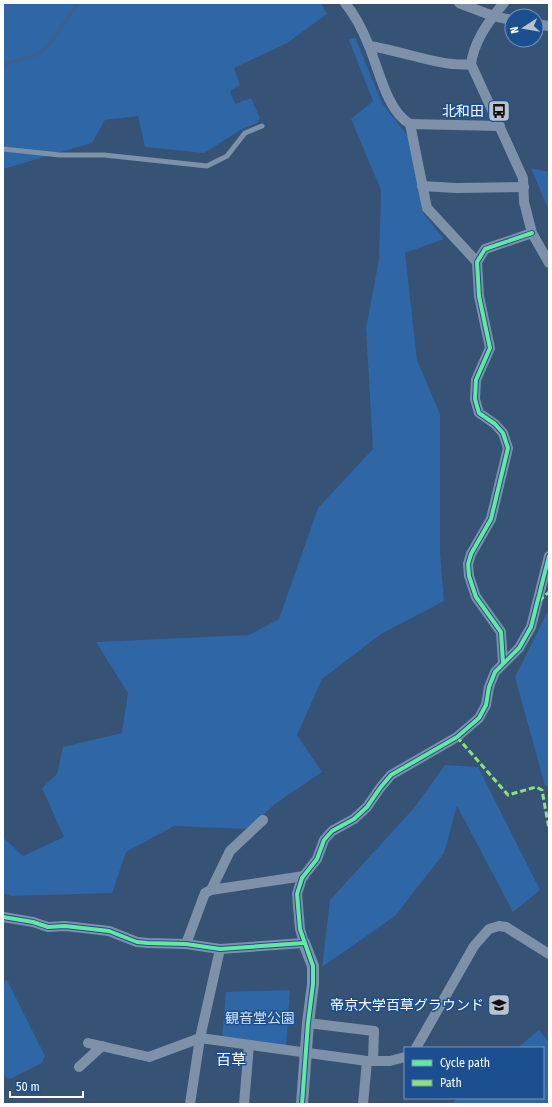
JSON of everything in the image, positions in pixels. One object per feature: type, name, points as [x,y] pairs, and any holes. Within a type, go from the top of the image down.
[{"type":"street","points":[[345,3],[358,22],[369,46],[393,108],[404,120],[410,124],[500,126]]},
{"type":"street","points":[[459,3],[493,16],[504,18]]},
{"type":"street","points":[[504,3],[493,16],[472,53],[471,64],[523,178],[524,202],[532,233],[549,263]]},
{"type":"street","points":[[369,46],[387,48],[458,66],[471,64]]},
{"type":"street","points":[[410,124],[427,208],[477,262]]},
{"type":"street","points":[[422,186],[456,188],[524,187]]},
{"type":"street","points":[[503,663],[501,632],[476,597],[469,576],[468,564],[471,554],[491,519],[508,448],[502,433],[495,424],[479,413],[475,398],[476,380],[490,348],[479,296],[477,262],[484,249],[532,233]]},
{"type":"street","points":[[302,1104],[308,1023],[313,984],[313,966],[300,929],[297,894],[304,876],[317,859],[324,840],[328,835],[332,831],[354,819],[367,807],[391,775],[457,737],[479,718],[486,705],[489,687],[495,672],[519,648],[531,627],[549,556]]},
{"type":"street","points":[[211,890],[230,851],[263,820]]},
{"type":"street","points":[[186,944],[205,893],[211,890],[304,876]]},
{"type":"street","points":[[3,917],[33,922],[48,927],[65,926],[109,931],[137,942],[186,944],[220,949],[304,943]]},
{"type":"street","points":[[417,1047],[474,946],[489,929],[498,926],[506,927],[549,954]]},
{"type":"street","points":[[190,1104],[200,1038],[220,949]]},
{"type":"street","points":[[308,1023],[374,1031],[363,1104]]},
{"type":"street","points":[[88,1043],[150,1057],[200,1038],[306,1054],[370,1061],[390,1061],[404,1057]]},
{"type":"street","points":[[244,1104],[249,1045]]},
{"type":"street","points":[[79,1066],[102,1046]]},
{"type":"lane","points":[[3,149],[60,155],[104,155],[207,166],[227,156],[246,133],[262,126]]},
{"type":"green space","points":[[3,3],[321,3],[327,14],[287,43],[234,68],[240,85],[230,91],[235,104],[251,98],[260,118],[257,123],[242,129],[204,153],[145,147],[138,116],[105,120],[92,143],[3,169]]},
{"type":"green space","points":[[355,37],[382,103],[407,135],[424,214],[444,239],[405,253],[417,360],[440,414],[440,553],[444,601],[381,634],[322,679],[297,735],[322,772],[275,804],[248,829],[174,826],[126,852],[112,893],[11,896],[3,893],[3,837],[23,856],[64,837],[42,788],[57,774],[63,747],[122,733],[128,693],[96,642],[249,635],[279,619],[318,508],[373,449],[366,328],[379,259],[381,190],[351,119],[373,101],[349,40]]},
{"type":"green space","points":[[531,168],[549,172],[549,211]]},
{"type":"green space","points":[[549,609],[549,787],[545,786],[515,677]]},
{"type":"green space","points":[[445,765],[478,767],[540,890],[513,912],[457,806],[444,853],[395,916],[322,967],[330,900],[414,808]]},
{"type":"green space","points":[[7,980],[45,1056],[42,1063],[10,1079],[5,1077],[3,1074],[3,982]]},
{"type":"green space","name":"観音堂公園","points":[[290,990],[286,1048],[222,1039],[226,992]]},
{"type":"green space","points":[[539,1030],[549,1042],[549,1104],[452,1104],[456,1099],[544,1099],[544,1047],[518,1047]]},
{"type":"waterway","points":[[3,65],[38,54],[44,50],[79,3]]},
{"type":"marked path","points":[[539,601],[549,592]]},
{"type":"marked path","points":[[457,737],[508,795],[536,787],[542,790],[549,829]]},
{"type":"cycle path","points":[[503,663],[501,632],[476,597],[469,576],[468,564],[471,554],[491,519],[508,448],[503,433],[495,424],[479,413],[475,399],[476,380],[490,348],[479,296],[477,262],[485,249],[532,233]]},
{"type":"cycle path","points":[[302,1104],[308,1023],[313,984],[313,966],[300,929],[297,894],[302,878],[317,859],[324,840],[332,831],[354,819],[367,807],[391,775],[457,737],[479,718],[486,705],[489,687],[495,672],[519,648],[531,627],[549,556]]},
{"type":"cycle path","points":[[3,917],[33,922],[48,927],[65,926],[109,931],[137,942],[148,943],[186,944],[220,949],[304,943]]},
{"type":"place","name":"北和田","points":[[499,111]]},
{"type":"place","name":"帝京大学百草グラウンド","points":[[499,1005]]},
{"type":"district","name":"百草","points":[[231,1060]]}]
